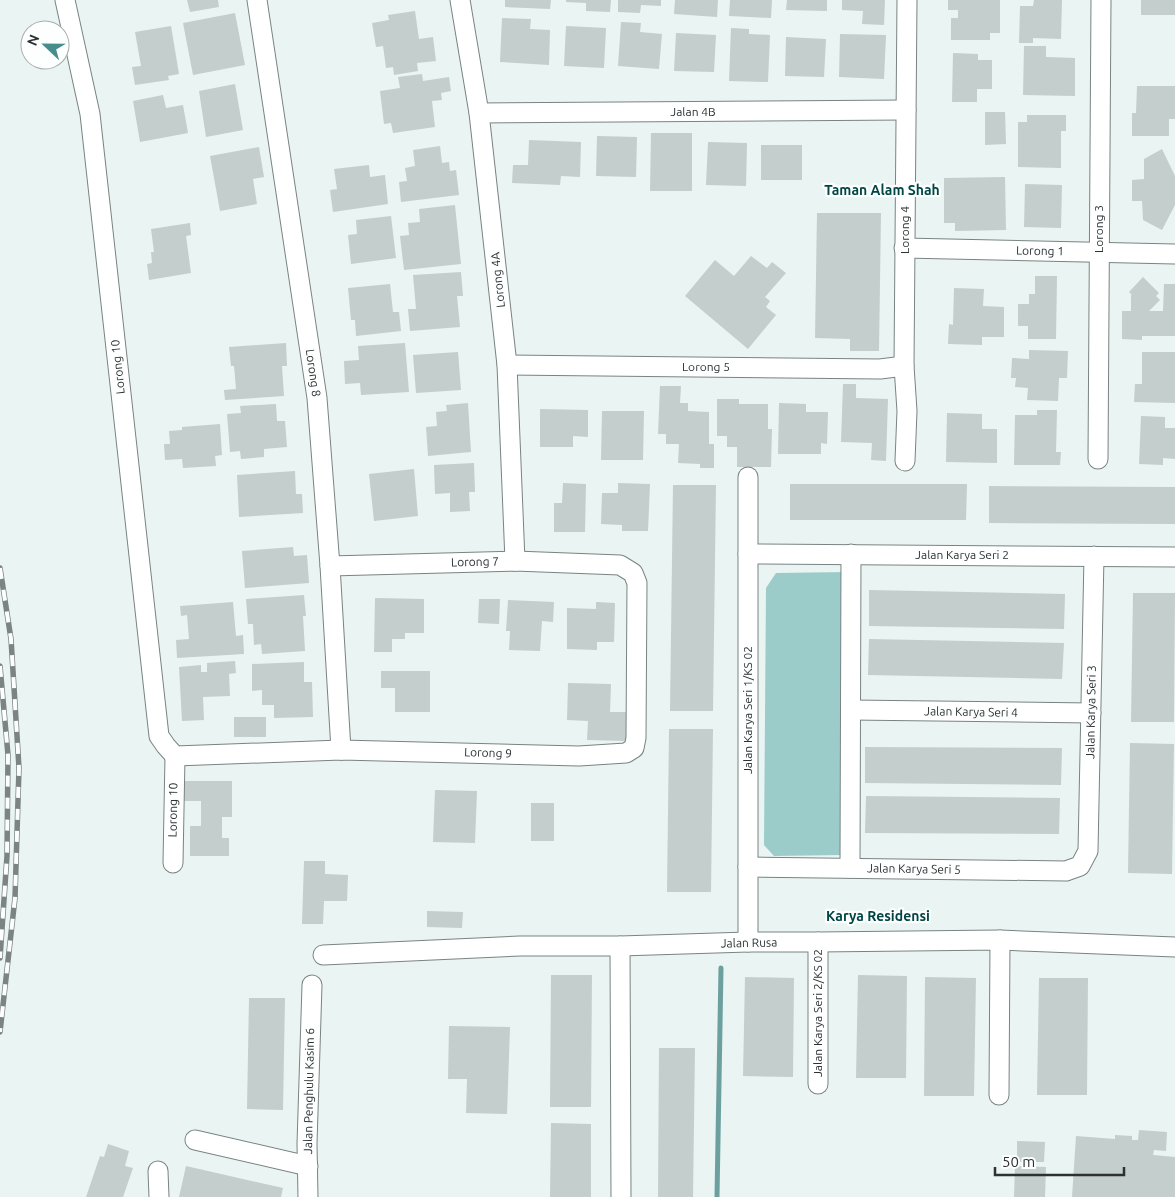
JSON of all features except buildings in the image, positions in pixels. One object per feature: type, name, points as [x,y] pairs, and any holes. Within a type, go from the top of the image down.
[{"type":"street","name":"Lorong 10","points":[[65,0],[90,114],[159,736],[175,756],[173,863]]},
{"type":"street","name":"Lorong 8","points":[[257,0],[317,398],[330,566],[341,750]]},
{"type":"street","name":"Lorong 4A","points":[[460,0],[479,113],[507,366],[514,561]]},
{"type":"street","name":"Lorong 4","points":[[905,461],[907,411],[904,366],[904,248],[907,0]]},
{"type":"street","name":"Lorong 3","points":[[1098,458],[1101,0]]},
{"type":"street","name":"Jalan 4B","points":[[479,113],[906,110]]},
{"type":"street","name":"Lorong 1","points":[[904,248],[1175,254]]},
{"type":"street","name":"Lorong 5","points":[[507,366],[870,368],[904,366]]},
{"type":"street","name":"Jalan Karya Seri 1/KS 02","points":[[748,477],[748,942]]},
{"type":"street","name":"Jalan Karya Seri 2","points":[[748,554],[1175,557]]},
{"type":"street","points":[[850,868],[851,554]]},
{"type":"street","name":"Jalan Karya Seri 3","points":[[1080,866],[1088,851],[1094,556]]},
{"type":"street","name":"Lorong 7","points":[[330,566],[514,561],[620,565]]},
{"type":"street","name":"Lorong 9","points":[[175,756],[341,750],[579,756],[626,754],[634,748],[636,738],[636,584],[633,573],[620,565]]},
{"type":"street","name":"Jalan Karya Seri 4","points":[[851,710],[1090,713]]},
{"type":"street","name":"Jalan Karya Seri 5","points":[[748,867],[1066,871],[1080,866]]},
{"type":"street","points":[[999,1095],[1000,940]]},
{"type":"street","name":"Jalan Rusa","points":[[323,955],[520,946],[620,946],[748,942],[1000,940],[1175,947]]},
{"type":"street","name":"Jalan Karya Seri 2/KS 02","points":[[818,942],[818,1084]]},
{"type":"street","points":[[620,946],[621,1197]]},
{"type":"street","name":"Jalan Penghulu Kasim 6","points":[[308,1197],[307,1144],[312,985]]},
{"type":"street","points":[[195,1140],[308,1166]]},
{"type":"street","points":[[158,1171],[159,1197]]},
{"type":"shaded area","points":[[848,572],[844,855],[774,856],[764,845],[766,588],[776,573]]},
{"type":"waterway","points":[[717,1197],[721,968]]},
{"type":"railway","points":[[0,568],[11,639],[19,768],[15,898],[0,1032]]},
{"type":"railway","points":[[0,666],[8,755],[7,856],[0,958]]},
{"type":"district","name":"Taman Alam Shah","points":[[882,190]]},
{"type":"district","name":"Karya Residensi","points":[[878,916]]}]
